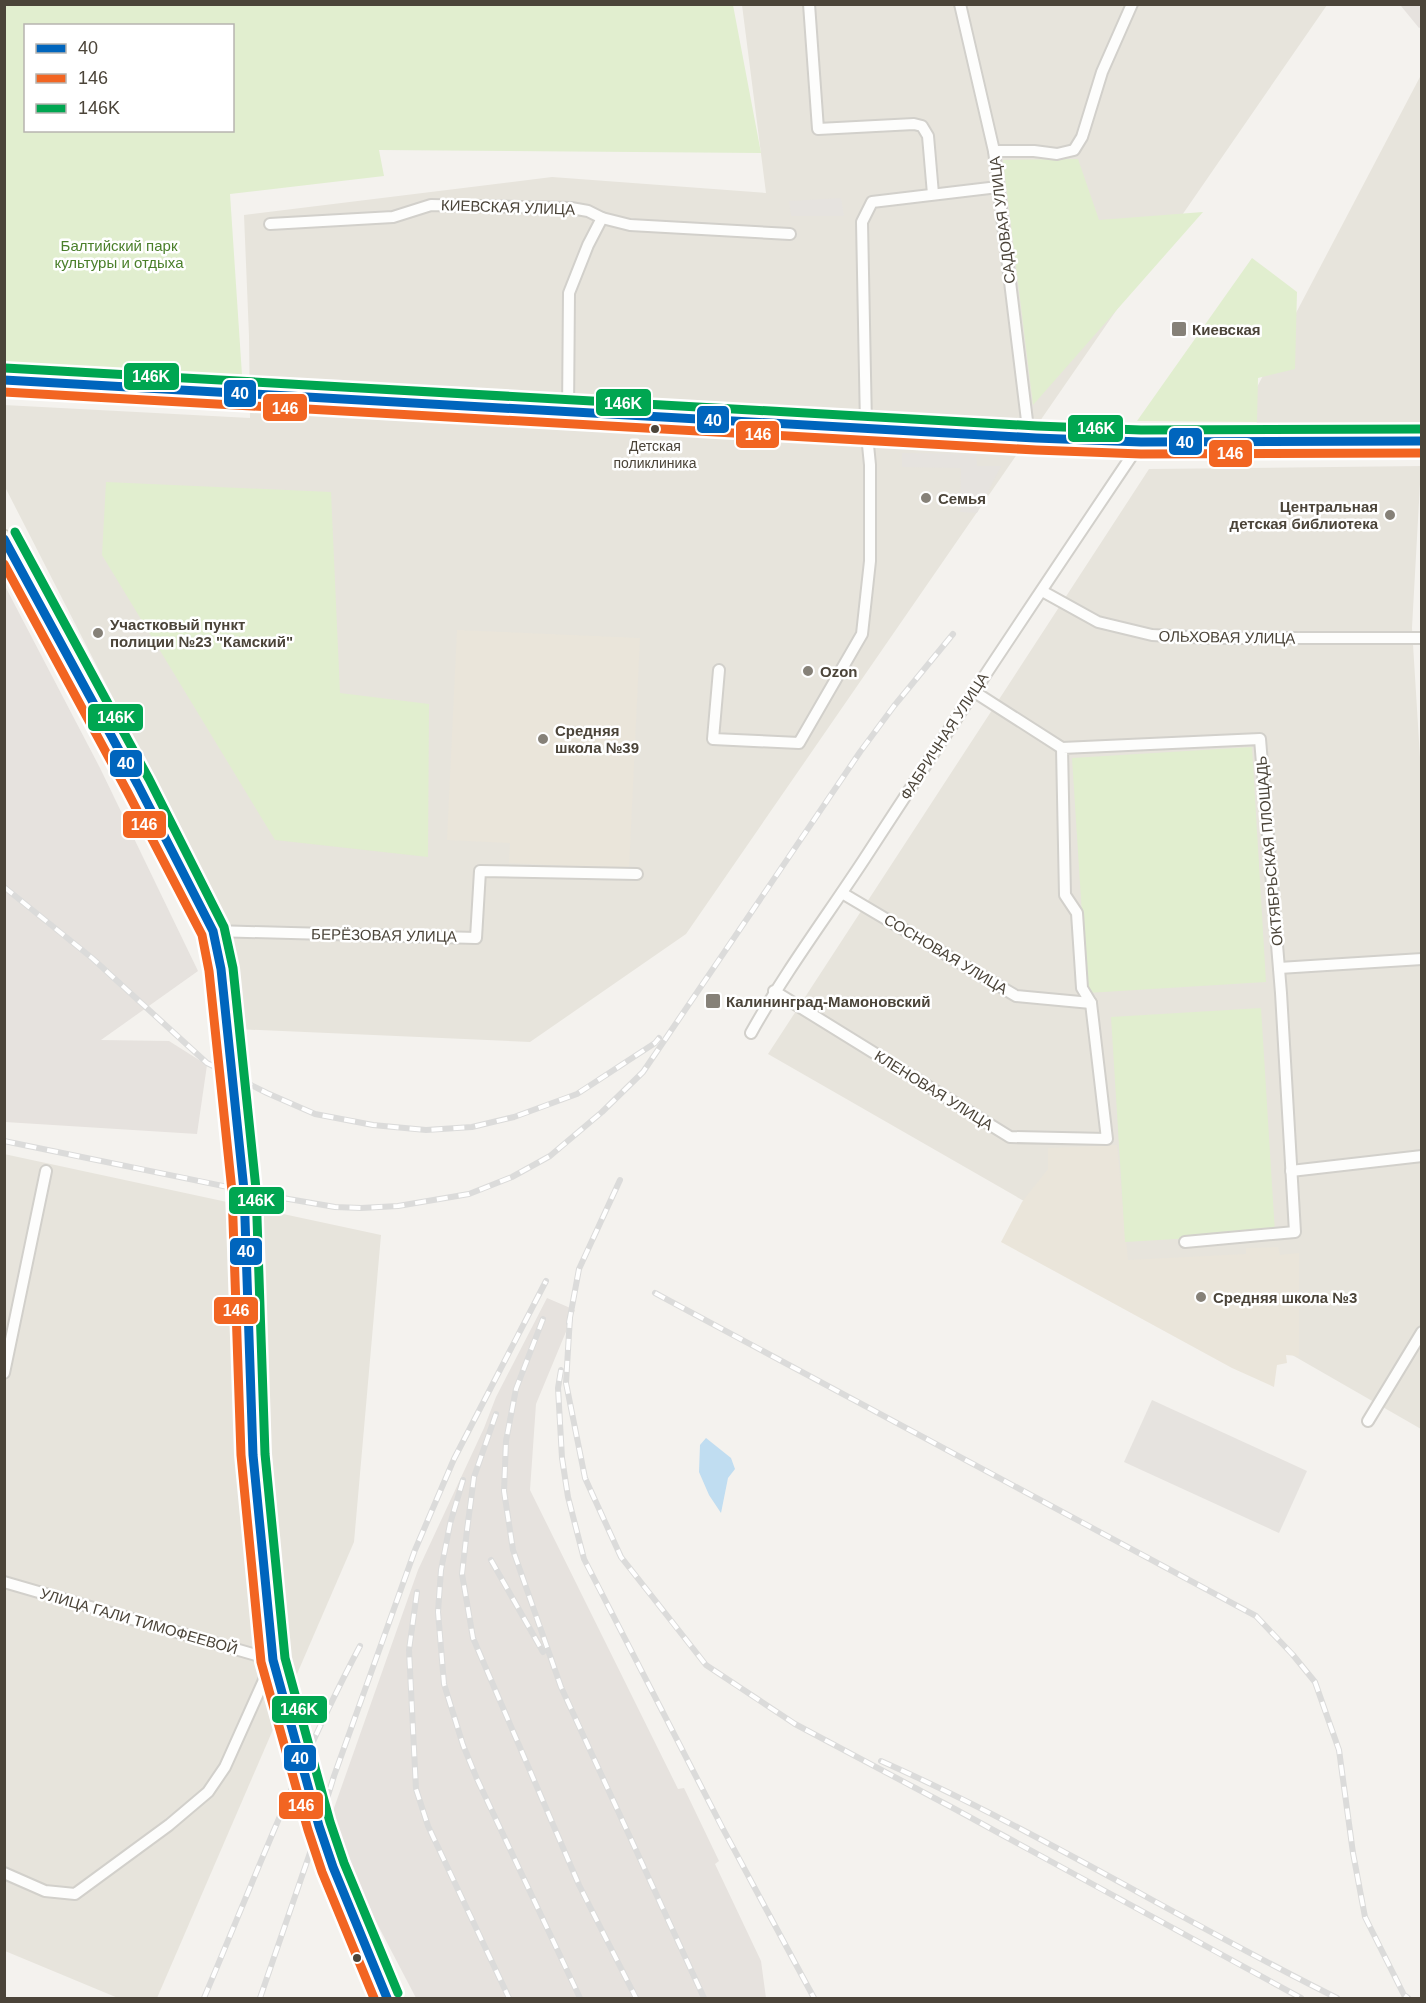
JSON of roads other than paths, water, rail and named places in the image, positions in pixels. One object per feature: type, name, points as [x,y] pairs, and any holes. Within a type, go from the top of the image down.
[{"type":"main road","points":[[4,380],[1032,438],[1141,442],[1422,441]]},
{"type":"main road","points":[[4,538],[138,785],[213,932],[221,969],[244,1190],[253,1455],[273,1660],[319,1826],[333,1867],[387,1998]]},
{"type":"street","points":[[808,4],[818,129],[914,124],[922,126],[928,136],[933,194]]},
{"type":"street","name":"САДОВАЯ УЛИЦА","points":[[960,4],[994,151],[1032,438]]},
{"type":"street","points":[[994,151],[1034,151],[1058,154],[1074,150],[1082,137],[1102,72],[1132,4]]},
{"type":"street","points":[[719,670],[713,739],[799,743],[862,634],[870,561],[870,465],[866,429],[862,222],[872,202],[998,187]]},
{"type":"street","name":"КИЕВСКАЯ УЛИЦА","points":[[270,224],[393,217],[431,205],[571,208],[588,211],[602,218],[630,225],[790,234]]},
{"type":"street","points":[[568,412],[568,293],[602,218]]},
{"type":"street","name":"ФАБРИЧНАЯ УЛИЦА","points":[[751,1033],[774,991],[842,893],[973,691],[1141,442]]},
{"type":"street","name":"ОЛЬХОВАЯ УЛИЦА","points":[[1042,591],[1098,622],[1152,635],[1222,638],[1422,638]]},
{"type":"street","points":[[973,691],[1062,748],[1065,895],[1077,913],[1082,988],[1091,1003]]},
{"type":"street","name":"ОКТЯБРЬСКАЯ ПЛОЩАДЬ","points":[[1062,748],[1260,739],[1279,968],[1295,1232],[1185,1242]]},
{"type":"street","name":"БЕРЁЗОВАЯ УЛИЦА","points":[[213,932],[476,938],[480,871],[637,874]]},
{"type":"street","name":"СОСНОВАЯ УЛИЦА","points":[[842,893],[1016,996],[1091,1003]]},
{"type":"street","points":[[1279,968],[1422,959]]},
{"type":"street","name":"КЛЕНОВАЯ УЛИЦА","points":[[774,991],[1010,1137],[1107,1139],[1091,1003]]},
{"type":"street","points":[[1291,1171],[1422,1156]]},
{"type":"street","points":[[4,1373],[46,1172]]},
{"type":"street","points":[[1368,1421],[1418,1345],[1422,1332]]},
{"type":"street","name":"УЛИЦА ГАЛИ ТИМОФЕЕВОЙ","points":[[4,1582],[273,1660]]},
{"type":"street","points":[[4,1873],[45,1891],[75,1894],[169,1825],[208,1792],[225,1767],[273,1660]]},
{"type":"water","points":[[706,1438],[731,1458],[735,1469],[728,1478],[721,1513],[709,1495],[699,1472],[700,1445]]},
{"type":"railway","points":[[4,1141],[335,1207],[398,1206],[469,1194],[512,1177],[550,1156],[602,1112],[643,1072],[860,752],[953,634]]},
{"type":"railway","points":[[4,887],[92,958],[207,1063],[315,1114],[373,1125],[426,1130],[472,1127],[514,1117],[577,1094],[655,1043],[659,1038]]},
{"type":"railway","points":[[569,1323],[579,1269],[620,1180]]},
{"type":"railway","points":[[260,1998],[334,1776],[415,1550],[454,1459],[546,1281]]},
{"type":"railway","points":[[655,1293],[1256,1616],[1315,1682],[1339,1750],[1353,1853],[1365,1917],[1404,1995],[1408,1998]]},
{"type":"railway","points":[[570,1317],[566,1383],[585,1478],[621,1557],[706,1665],[795,1724],[1301,1998]]},
{"type":"railway","points":[[543,1319],[516,1389],[506,1441],[504,1491],[513,1550],[561,1687],[704,1998]]},
{"type":"railway","points":[[561,1370],[558,1388],[562,1458],[568,1497],[584,1559],[722,1827],[814,1998]]},
{"type":"railway","points":[[496,1414],[474,1477],[462,1574],[473,1638],[579,1885],[636,1998]]},
{"type":"railway","points":[[463,1480],[450,1524],[441,1570],[438,1612],[444,1684],[463,1745],[477,1779],[580,1998]]},
{"type":"railway","points":[[491,1560],[543,1652]]},
{"type":"railway","points":[[417,1592],[409,1650],[416,1789],[428,1826],[509,1998]]},
{"type":"railway","points":[[204,1998],[297,1776],[360,1646]]},
{"type":"railway","points":[[881,1761],[997,1816],[1337,1998]]},
{"type":"place","name":"Киевская","points":[[1179,329]]},
{"type":"place","name":"Детская поликлиника","points":[[655,429]]},
{"type":"place","name":"Семья","points":[[926,498]]},
{"type":"place","name":"Центральная детская библиотека","points":[[1390,515]]},
{"type":"place","name":"Участковый пункт полиции №23 \"Камский\"","points":[[98,633]]},
{"type":"place","name":"Ozon","points":[[808,671]]},
{"type":"place","name":"Средняя школа №39","points":[[543,739]]},
{"type":"place","name":"Калининград-Мамоновский","points":[[713,1001]]},
{"type":"place","name":"Средняя школа №3","points":[[1201,1297]]},
{"type":"park label","name":"Балтийский парк культуры и отдыха","points":[[119,254]]}]
